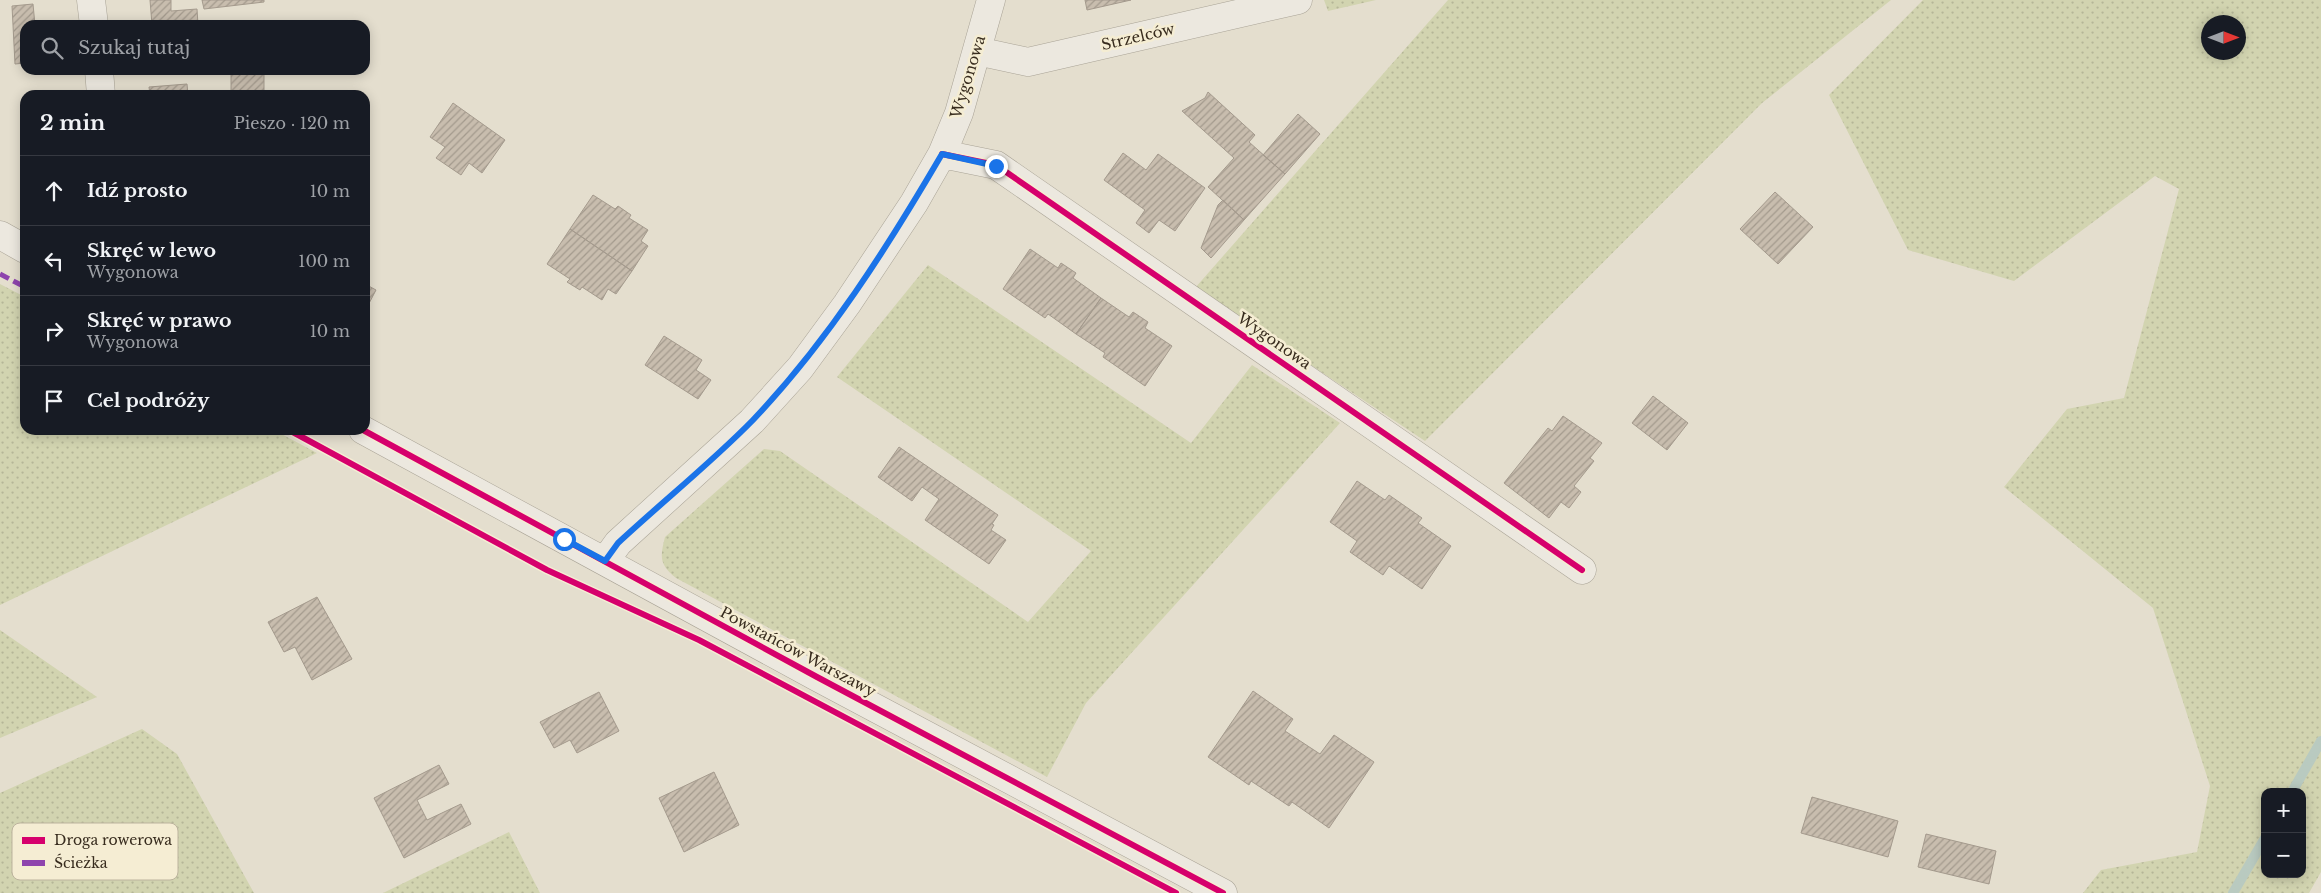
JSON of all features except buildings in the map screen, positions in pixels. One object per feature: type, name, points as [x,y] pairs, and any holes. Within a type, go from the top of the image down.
[{"type":"street","points":[[91,0],[93,20]]},
{"type":"street","name":"Wygonowa","points":[[605,561],[618,543],[752,421],[800,368],[848,304],[914,202],[942,154],[958,113],[991,0]]},
{"type":"street","name":"Strzelców","points":[[977,51],[1028,62],[1298,0]]},
{"type":"street","points":[[99,75],[101,90]]},
{"type":"street","name":"Wygonowa","points":[[942,154],[996,166],[1582,570]]},
{"type":"street","points":[[0,236],[20,246]]},
{"type":"street","name":"Powstańców Warszawy","points":[[370,434],[1223,893]]},
{"type":"green space","points":[[1324,0],[1376,0],[1328,11]]},
{"type":"green space","points":[[1448,0],[1891,0],[1762,103],[1425,441],[1195,288]]},
{"type":"green space","points":[[1923,0],[2321,0],[2321,872],[2309,893],[2083,893],[2101,870],[2197,852],[2210,786],[2153,608],[2004,487],[2067,409],[2124,398],[2179,189],[2155,176],[2014,281],[1908,250],[1829,95]]},
{"type":"green space","points":[[928,265],[1191,443],[1252,365],[1340,423],[1086,703],[1047,777],[676,578],[666,568],[662,560],[665,537],[764,449],[780,451],[1028,622],[1091,551],[837,377]]},
{"type":"green space","points":[[0,284],[20,294],[20,435],[283,435],[317,453],[0,605]]},
{"type":"green space","points":[[0,630],[97,697],[0,738]]},
{"type":"green space","points":[[142,729],[177,754],[254,893],[0,893],[0,793]]},
{"type":"green space","points":[[509,832],[540,893],[383,893]]},
{"type":"waterway","points":[[2294,788],[2321,741]]},
{"type":"waterway","points":[[2233,893],[2261,845]]},
{"type":"marked path","points":[[0,274],[20,284]]},
{"type":"cycle path","points":[[942,154],[996,165],[1582,570]]},
{"type":"cycle path","points":[[370,434],[817,677],[1223,893]]},
{"type":"cycle path","points":[[298,435],[547,570],[699,640],[1176,893]]},
{"type":"route","points":[[564,539],[605,561],[618,543],[752,421],[800,368],[848,304],[914,202],[942,154],[996,166]]}]
